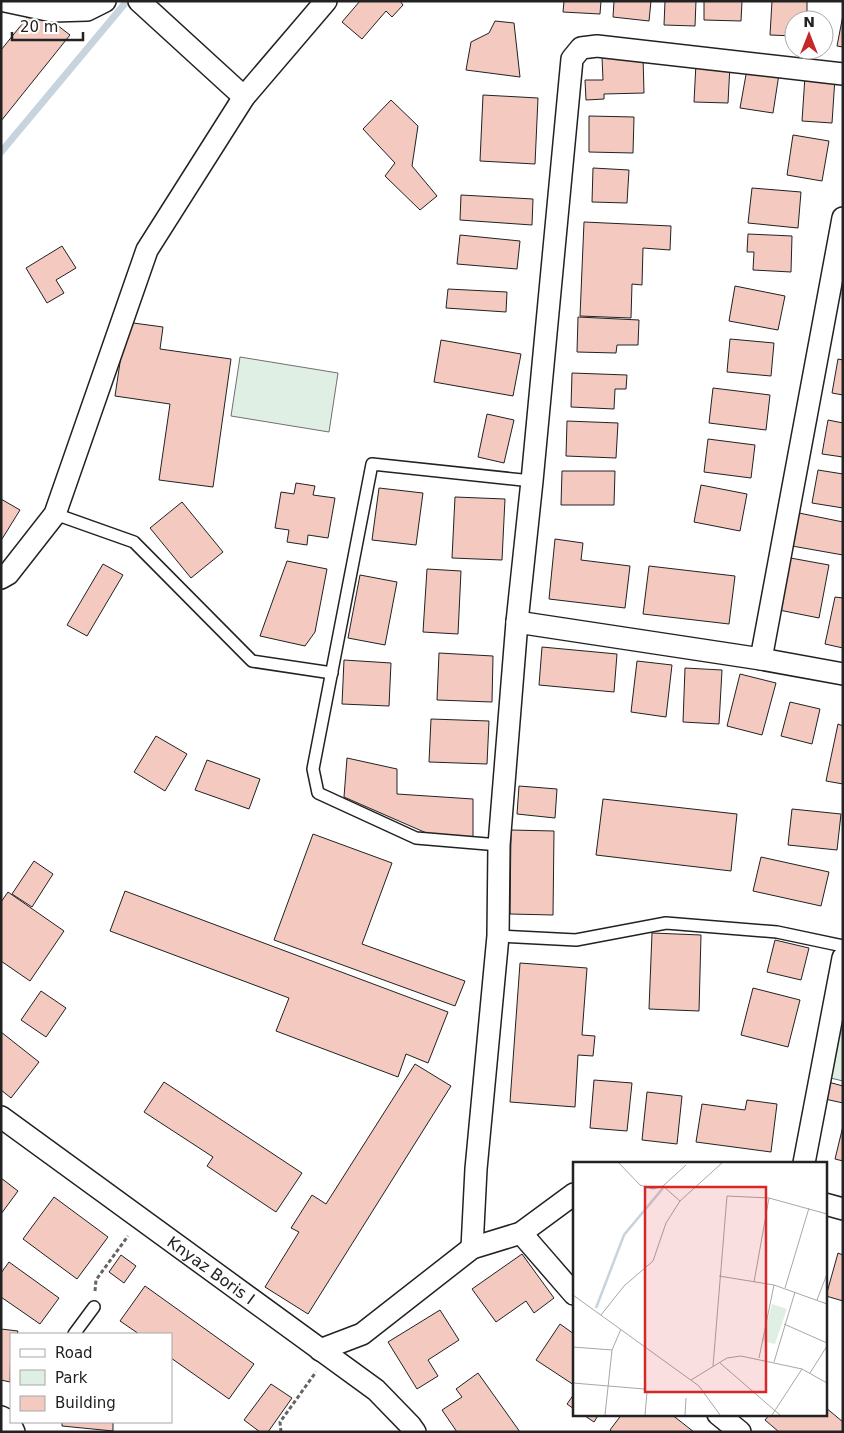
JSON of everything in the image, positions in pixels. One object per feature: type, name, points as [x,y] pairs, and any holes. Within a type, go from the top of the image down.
[{"type":"street","points":[[5,1],[52,11],[87,10],[104,1]]},
{"type":"street","points":[[1,578],[8,574],[55,514],[147,250],[244,96],[326,1]]},
{"type":"street","points":[[144,6],[244,96]]},
{"type":"street","points":[[472,1248],[476,1169],[498,936],[499,845],[517,622],[572,59],[581,48],[597,46],[843,74]]},
{"type":"street","points":[[761,659],[843,218]]},
{"type":"street","points":[[517,622],[761,659],[843,674]]},
{"type":"street","points":[[804,1162],[843,958]]},
{"type":"street","name":"Knyaz Boris I","points":[[1,1117],[376,1390],[415,1432]]},
{"type":"street","points":[[324,1353],[362,1334],[472,1248],[521,1233],[573,1195]]},
{"type":"street","points":[[826,1204],[843,1209]]},
{"type":"street","points":[[521,1233],[573,1293]]},
{"type":"street","points":[[720,1416],[740,1432]]},
{"type":"lane","points":[[499,845],[416,838],[318,793],[313,769],[372,464],[532,480]]},
{"type":"lane","points":[[55,514],[134,542],[252,660],[332,673]]},
{"type":"lane","points":[[498,936],[576,940],[666,923],[777,932],[843,946]]},
{"type":"lane","points":[[75,1333],[94,1307]]},
{"type":"path","points":[[94,1307],[96,1280],[141,1219]]},
{"type":"path","points":[[281,1432],[280,1422],[324,1353]]},
{"type":"green space","points":[[240,357],[338,373],[329,432],[231,416]]},
{"type":"green space","points":[[843,992],[843,1081],[822,1076]]},
{"type":"building","points":[[360,1],[400,1],[403,5],[392,17],[386,11],[362,39],[342,22]]},
{"type":"building","points":[[564,1],[601,1],[600,14],[563,12]]},
{"type":"building","points":[[614,1],[651,1],[649,21],[613,17]]},
{"type":"building","points":[[665,1],[696,1],[695,26],[664,25]]},
{"type":"building","points":[[704,1],[742,1],[741,21],[704,20]]},
{"type":"building","points":[[772,1],[807,1],[807,10],[784,10],[784,36],[770,35]]},
{"type":"building","points":[[35,8],[70,35],[1,121],[1,50]]},
{"type":"building","points":[[843,15],[843,47],[837,46]]},
{"type":"building","points":[[495,21],[514,23],[520,77],[466,70],[471,42],[489,33]]},
{"type":"building","points":[[643,56],[644,93],[604,94],[604,99],[586,100],[585,80],[603,80],[602,57]]},
{"type":"building","points":[[696,63],[730,65],[728,103],[694,102]]},
{"type":"building","points":[[747,69],[779,74],[773,113],[740,108]]},
{"type":"building","points":[[805,76],[835,78],[832,123],[802,121]]},
{"type":"building","points":[[483,95],[538,98],[535,164],[480,161]]},
{"type":"building","points":[[391,100],[418,126],[412,166],[437,196],[420,210],[385,176],[395,163],[363,129]]},
{"type":"building","points":[[589,116],[634,117],[633,153],[589,152]]},
{"type":"building","points":[[793,135],[829,141],[822,181],[787,175]]},
{"type":"building","points":[[593,168],[629,170],[627,203],[592,202]]},
{"type":"building","points":[[752,188],[801,192],[798,228],[748,223]]},
{"type":"building","points":[[461,195],[533,199],[532,225],[460,220]]},
{"type":"building","points":[[584,222],[671,226],[670,250],[643,248],[642,285],[632,284],[631,318],[580,316]]},
{"type":"building","points":[[748,234],[792,236],[791,272],[753,270],[754,252],[747,252]]},
{"type":"building","points":[[460,235],[520,241],[517,269],[457,264]]},
{"type":"building","points":[[62,246],[76,268],[56,280],[64,293],[47,303],[26,268]]},
{"type":"building","points":[[735,286],[785,296],[778,330],[729,321]]},
{"type":"building","points":[[448,289],[507,292],[506,312],[446,308]]},
{"type":"building","points":[[578,317],[639,320],[638,345],[617,345],[616,353],[577,352]]},
{"type":"building","points":[[126,322],[163,327],[160,349],[231,359],[213,487],[159,480],[170,404],[115,396]]},
{"type":"building","points":[[730,339],[774,343],[771,376],[727,372]]},
{"type":"building","points":[[441,340],[521,354],[513,396],[434,382]]},
{"type":"building","points":[[838,359],[843,360],[843,395],[832,393]]},
{"type":"building","points":[[572,373],[627,375],[626,389],[615,389],[614,409],[571,407]]},
{"type":"building","points":[[713,388],[770,395],[766,430],[709,423]]},
{"type":"building","points":[[487,414],[514,420],[504,463],[478,457]]},
{"type":"building","points":[[828,420],[843,423],[843,457],[822,454]]},
{"type":"building","points":[[567,421],[618,423],[616,458],[566,456]]},
{"type":"building","points":[[708,439],[755,445],[751,478],[704,472]]},
{"type":"building","points":[[818,470],[843,474],[843,508],[812,503]]},
{"type":"building","points":[[562,471],[615,471],[614,505],[561,505]]},
{"type":"building","points":[[296,483],[315,486],[313,495],[335,498],[328,538],[308,535],[307,545],[287,542],[289,530],[275,528],[281,492],[294,494]]},
{"type":"building","points":[[701,485],[747,494],[740,531],[694,522]]},
{"type":"building","points":[[379,488],[423,493],[416,545],[372,540]]},
{"type":"building","points":[[455,497],[505,499],[502,560],[452,558]]},
{"type":"building","points":[[1,499],[20,510],[2,539],[1,539]]},
{"type":"building","points":[[182,502],[223,552],[191,578],[150,528]]},
{"type":"building","points":[[799,513],[843,522],[843,555],[792,546]]},
{"type":"building","points":[[555,539],[583,543],[581,560],[630,566],[625,608],[549,599]]},
{"type":"building","points":[[785,557],[829,565],[819,618],[774,609]]},
{"type":"building","points":[[287,561],[327,569],[315,632],[305,646],[260,636]]},
{"type":"building","points":[[103,564],[123,575],[87,636],[67,625]]},
{"type":"building","points":[[649,566],[735,576],[729,624],[643,614]]},
{"type":"building","points":[[427,569],[461,571],[458,634],[423,632]]},
{"type":"building","points":[[360,575],[397,582],[385,645],[348,638]]},
{"type":"building","points":[[835,597],[843,598],[843,648],[825,644]]},
{"type":"building","points":[[542,647],[617,654],[614,692],[539,685]]},
{"type":"building","points":[[439,653],[493,656],[492,702],[437,700]]},
{"type":"building","points":[[344,660],[391,663],[389,706],[342,704]]},
{"type":"building","points":[[637,661],[672,665],[666,717],[631,712]]},
{"type":"building","points":[[685,668],[722,670],[719,724],[683,722]]},
{"type":"building","points":[[740,674],[776,683],[762,735],[727,726]]},
{"type":"building","points":[[790,702],[820,709],[812,744],[781,736]]},
{"type":"building","points":[[431,719],[489,721],[487,764],[429,762]]},
{"type":"building","points":[[838,724],[843,726],[843,784],[826,781]]},
{"type":"building","points":[[156,736],[187,754],[165,791],[134,772]]},
{"type":"building","points":[[347,758],[397,769],[397,794],[473,799],[473,837],[431,835],[344,797]]},
{"type":"building","points":[[207,760],[260,779],[249,809],[195,790]]},
{"type":"building","points":[[519,786],[557,789],[555,818],[517,814]]},
{"type":"building","points":[[603,799],[737,814],[731,871],[596,855]]},
{"type":"building","points":[[792,809],[841,814],[837,850],[788,845]]},
{"type":"building","points":[[511,830],[554,831],[553,915],[510,914]]},
{"type":"building","points":[[313,834],[392,863],[362,944],[465,981],[455,1006],[274,940]]},
{"type":"building","points":[[761,857],[829,872],[821,906],[753,891]]},
{"type":"building","points":[[34,861],[53,874],[32,907],[12,894]]},
{"type":"building","points":[[125,891],[448,1012],[428,1063],[406,1054],[398,1077],[276,1031],[289,998],[110,931]]},
{"type":"building","points":[[8,892],[64,931],[30,981],[1,961],[1,902]]},
{"type":"building","points":[[652,933],[701,935],[699,1011],[649,1009]]},
{"type":"building","points":[[775,940],[809,948],[801,980],[767,972]]},
{"type":"building","points":[[520,963],[587,968],[582,1035],[595,1036],[593,1056],[578,1055],[575,1107],[510,1102]]},
{"type":"building","points":[[753,988],[800,1000],[788,1047],[741,1035]]},
{"type":"building","points":[[41,991],[66,1008],[46,1037],[21,1020]]},
{"type":"building","points":[[1,1032],[39,1062],[11,1098],[1,1090]]},
{"type":"building","points":[[415,1064],[451,1086],[308,1314],[265,1287],[299,1232],[291,1228],[312,1195],[326,1204]]},
{"type":"building","points":[[594,1080],[632,1083],[627,1131],[590,1128]]},
{"type":"building","points":[[164,1082],[302,1173],[276,1212],[207,1166],[213,1157],[144,1112]]},
{"type":"building","points":[[828,1082],[843,1086],[843,1103],[825,1099]]},
{"type":"building","points":[[647,1092],[682,1096],[677,1144],[642,1140]]},
{"type":"building","points":[[747,1100],[777,1104],[771,1152],[696,1142],[702,1104],[745,1110]]},
{"type":"building","points":[[843,1126],[843,1161],[835,1159]]},
{"type":"building","points":[[1,1178],[18,1191],[1,1214]]},
{"type":"building","points":[[54,1197],[108,1237],[77,1279],[23,1239]]},
{"type":"building","points":[[838,1253],[843,1255],[843,1301],[826,1296]]},
{"type":"building","points":[[522,1254],[554,1298],[534,1313],[526,1301],[496,1322],[472,1289]]},
{"type":"building","points":[[121,1255],[136,1266],[124,1283],[109,1272]]},
{"type":"building","points":[[9,1262],[59,1298],[40,1324],[1,1297],[1,1273]]},
{"type":"building","points":[[145,1286],[254,1364],[229,1399],[172,1359],[172,1333],[138,1333],[120,1321]]},
{"type":"building","points":[[440,1310],[459,1340],[428,1360],[438,1376],[417,1389],[388,1342]]},
{"type":"building","points":[[560,1324],[573,1333],[573,1384],[536,1360]]},
{"type":"building","points":[[1,1329],[18,1331],[17,1333],[10,1333],[10,1382],[1,1380]]},
{"type":"building","points":[[478,1373],[520,1432],[457,1432],[442,1410],[462,1397],[456,1389]]},
{"type":"building","points":[[271,1384],[292,1398],[268,1432],[260,1432],[244,1420]]},
{"type":"building","points":[[573,1395],[573,1408],[567,1404]]},
{"type":"building","points":[[826,1408],[843,1422],[843,1432],[779,1432],[765,1420],[768,1416],[826,1416]]},
{"type":"building","points":[[585,1416],[598,1416],[594,1422]]},
{"type":"building","points":[[620,1416],[674,1416],[694,1432],[612,1432],[610,1430]]},
{"type":"building","points":[[62,1423],[113,1423],[113,1431],[62,1426]]},
{"type":"waterway","points":[[1,152],[127,1]]}]
